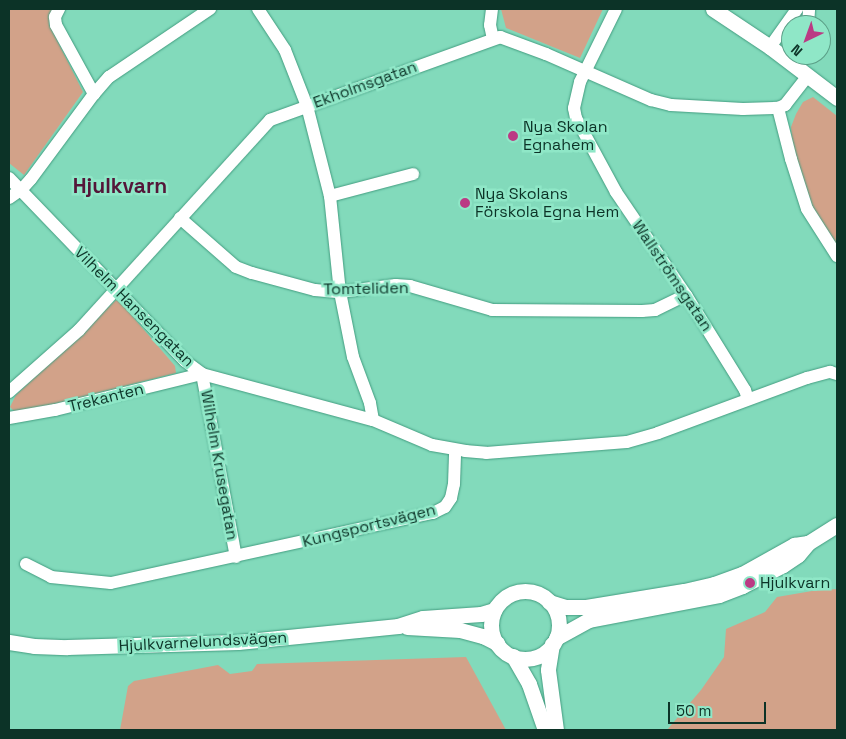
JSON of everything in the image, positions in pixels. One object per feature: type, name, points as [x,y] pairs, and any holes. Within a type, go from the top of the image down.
[{"type":"street","points":[[59,9],[55,17],[56,25],[94,94]]},
{"type":"street","points":[[9,198],[22,189],[109,77],[210,9]]},
{"type":"street","points":[[258,9],[284,50],[307,106],[330,196],[340,292],[353,357],[370,403],[373,420]]},
{"type":"street","points":[[492,9],[490,25],[493,38],[509,39],[585,70],[650,100],[671,106],[743,109],[778,108],[785,105],[808,76]]},
{"type":"street","name":"Wallströmsgatan","points":[[616,9],[585,70],[574,108],[576,118],[616,192],[686,295],[745,390],[748,399]]},
{"type":"street","points":[[713,9],[781,53]]},
{"type":"street","points":[[770,47],[797,9]]},
{"type":"street","name":"Ekholmsgatan","points":[[9,392],[79,330],[115,288],[270,120],[493,38]]},
{"type":"street","points":[[797,65],[837,98]]},
{"type":"street","points":[[778,108],[791,160],[807,209],[837,256]]},
{"type":"street","points":[[330,196],[413,174]]},
{"type":"street","name":"Vilhelm Hansengatan","points":[[9,178],[22,189],[185,361],[202,374],[373,420],[432,444],[455,450]]},
{"type":"street","name":"Tomteliden","points":[[180,218],[236,267],[315,290],[340,292],[396,285],[410,286],[476,307],[512,310],[649,311],[670,305],[686,295]]},
{"type":"street","points":[[455,450],[486,453],[627,442],[658,433],[807,378],[830,372],[837,374]]},
{"type":"street","name":"Trekanten","points":[[9,418],[55,410],[202,374]]},
{"type":"street","name":"Wilhelm Krusegatan","points":[[202,374],[236,557]]},
{"type":"street","name":"Kungsportsvägen","points":[[26,564],[51,577],[111,583],[433,513],[445,507],[451,498],[454,484],[455,450]]},
{"type":"street","points":[[513,656],[533,658],[544,653],[554,641],[589,620],[719,595],[742,586],[783,565],[798,555],[808,543],[837,525]]},
{"type":"street","points":[[545,730],[529,684],[513,656],[496,643],[491,624],[494,610],[504,598],[523,591],[538,594],[550,602],[565,607],[586,608],[684,591],[714,584],[742,574],[794,545],[808,543]]},
{"type":"street","points":[[550,602],[558,622],[548,670],[556,730]]},
{"type":"street","name":"Hjulkvarnelundsvägen","points":[[398,626],[422,618],[481,614],[494,610]]},
{"type":"street","name":"Hjulkvarnelundsvägen","points":[[9,642],[34,646],[67,647],[238,642],[398,626],[460,630],[483,636],[496,643]]},
{"type":"shaded area","points":[[9,9],[55,9],[49,24],[83,92],[24,175],[9,163]]},
{"type":"shaded area","points":[[501,9],[603,9],[580,58],[506,28]]},
{"type":"shaded area","points":[[813,97],[837,116],[837,245],[813,208],[792,138],[791,127],[796,114],[803,102]]},
{"type":"shaded area","points":[[116,300],[121,303],[175,366],[176,373],[30,410],[14,411],[10,407],[16,395]]},
{"type":"shaded area","points":[[837,589],[837,730],[667,730],[701,690],[724,657],[726,629],[765,612],[777,597]]},
{"type":"shaded area","points":[[466,657],[506,730],[120,730],[128,686],[134,681],[218,665],[230,674],[252,671],[257,664]]},
{"type":"place","name":"Nya Skolan Egnahem","points":[[513,136]]},
{"type":"place","name":"Nya Skolans Förskola Egna Hem","points":[[465,203]]},
{"type":"place","name":"Hjulkvarn","points":[[750,583]]},
{"type":"district","name":"Hjulkvarn","points":[[120,186]]}]
